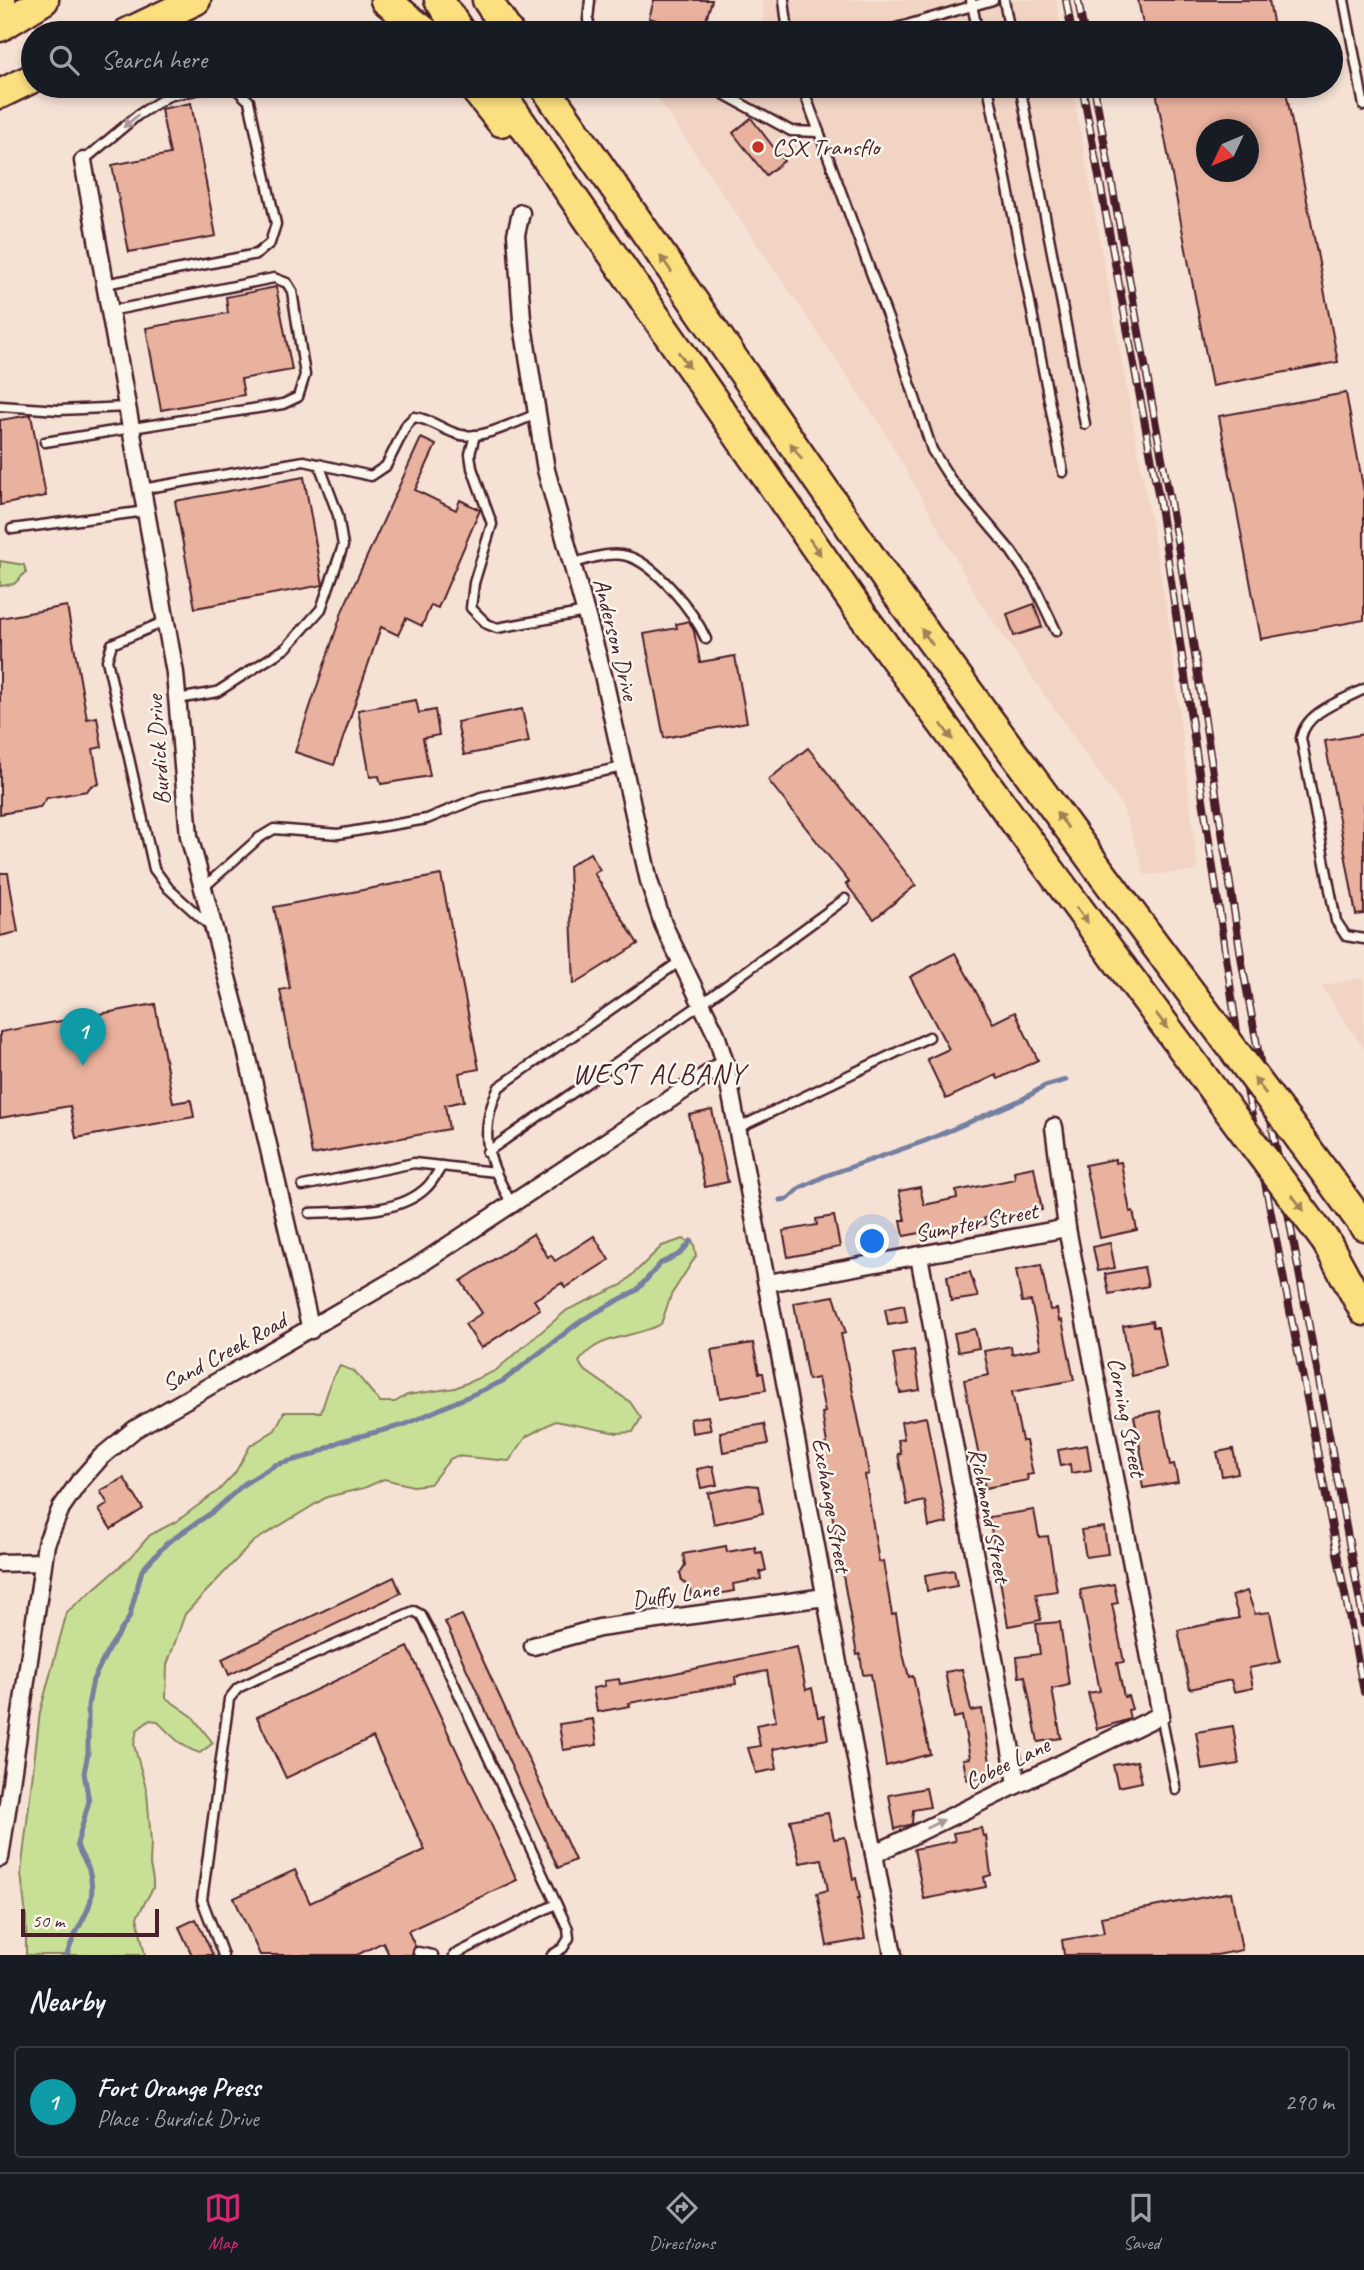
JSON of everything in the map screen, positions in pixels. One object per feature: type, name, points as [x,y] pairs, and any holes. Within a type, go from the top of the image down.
[{"type":"highway","points":[[0,27],[44,0]]},
{"type":"highway","points":[[152,21],[196,0]]},
{"type":"highway","points":[[385,0],[412,21]]},
{"type":"highway","points":[[439,0],[453,21]]},
{"type":"highway","points":[[487,0],[501,21]]},
{"type":"highway","points":[[0,94],[21,84]]},
{"type":"highway","points":[[482,98],[631,284]]},
{"type":"highway","points":[[504,98],[871,626],[1364,1293]]},
{"type":"highway","points":[[552,98],[889,583],[1364,1226]]},
{"type":"highway","points":[[1327,1243],[1364,1311]]},
{"type":"street","name":"Burdick Drive","points":[[83,160],[166,621],[178,699],[186,816],[311,1330]]},
{"type":"street","name":"Anderson Drive","points":[[521,213],[516,234],[517,260],[537,414],[553,499],[586,612],[649,881],[679,962],[701,1004],[725,1063]]},
{"type":"street","name":"Sand Creek Road","points":[[0,1858],[43,1562],[52,1526],[65,1500],[93,1465],[121,1439],[163,1412],[311,1330],[513,1206],[725,1063]]},
{"type":"street","name":"Exchange Street","points":[[725,1063],[893,1955]]},
{"type":"street","name":"Corning Street","points":[[1054,1127],[1067,1228],[1161,1715]]},
{"type":"street","name":"Sumpter Street","points":[[768,1283],[1067,1228]]},
{"type":"street","name":"Richmond Street","points":[[919,1256],[1017,1783]]},
{"type":"street","points":[[0,1563],[43,1562]]},
{"type":"street","name":"Duffy Lane","points":[[533,1646],[599,1628],[825,1597]]},
{"type":"street","name":"Cobee Lane","points":[[874,1854],[1161,1715]]},
{"type":"lane","points":[[588,21],[590,0]]},
{"type":"lane","points":[[784,0],[787,21]]},
{"type":"lane","points":[[916,21],[972,3],[993,0]]},
{"type":"lane","points":[[1004,0],[1008,21]]},
{"type":"lane","points":[[1344,0],[1364,106]]},
{"type":"lane","points":[[972,3],[976,21]]},
{"type":"lane","points":[[83,160],[138,115],[165,98]]},
{"type":"lane","points":[[106,284],[257,254],[270,243],[276,224],[250,101],[247,98]]},
{"type":"lane","points":[[731,98],[791,131],[819,132]]},
{"type":"lane","points":[[806,98],[937,459],[1011,551],[1034,585],[1056,631]]},
{"type":"lane","points":[[990,98],[1063,472]]},
{"type":"lane","points":[[1022,98],[1085,424]]},
{"type":"lane","points":[[45,442],[283,404],[298,397],[305,375],[292,291],[287,283],[274,278],[110,311]]},
{"type":"lane","points":[[0,407],[59,410],[128,407]]},
{"type":"lane","points":[[142,489],[304,461],[371,475],[386,466],[407,424],[414,417],[425,418],[460,435],[475,435],[537,414]]},
{"type":"lane","points":[[475,435],[470,454],[472,468],[492,524],[474,583],[471,608],[487,624],[497,628],[586,612]]},
{"type":"lane","points":[[178,699],[217,692],[286,648],[321,609],[343,547],[338,515],[319,464]]},
{"type":"lane","points":[[12,530],[146,511]]},
{"type":"lane","points":[[573,563],[610,554],[626,555],[641,562],[698,620],[706,639]]},
{"type":"lane","points":[[166,621],[112,643],[107,660],[154,869],[169,889],[215,931]]},
{"type":"lane","points":[[1364,689],[1313,717],[1303,729],[1301,738],[1337,925],[1346,936],[1364,939]]},
{"type":"lane","points":[[203,888],[259,838],[274,830],[338,834],[427,819],[481,797],[623,767]]},
{"type":"lane","points":[[487,1152],[701,1004],[845,899]]},
{"type":"lane","points":[[513,1206],[487,1152],[488,1120],[499,1087],[679,962]]},
{"type":"lane","points":[[738,1128],[929,1037]]},
{"type":"lane","points":[[303,1186],[414,1163],[495,1172]]},
{"type":"lane","points":[[310,1213],[375,1209],[404,1202],[426,1189],[442,1166]]},
{"type":"lane","points":[[223,1955],[202,1900],[229,1699],[238,1688],[405,1612],[414,1611],[421,1615],[431,1634],[556,1904],[569,1938],[563,1948],[552,1955]]},
{"type":"lane","points":[[1161,1715],[1176,1790]]},
{"type":"lane","points":[[454,1955],[556,1904]]},
{"type":"lane","points":[[418,1952],[433,1955]]},
{"type":"shaded area","points":[[763,0],[1056,0],[1060,21],[763,21]]},
{"type":"shaded area","points":[[657,98],[1074,98],[1168,616],[1198,871],[1145,875],[1122,806],[981,604],[881,426]]},
{"type":"shaded area","points":[[1364,977],[1364,1049],[1321,986]]},
{"type":"green space","points":[[0,561],[24,565],[26,572],[14,584],[0,586]]},
{"type":"green space","points":[[683,1239],[694,1244],[696,1256],[671,1295],[661,1324],[606,1341],[587,1353],[579,1362],[583,1369],[630,1402],[641,1418],[633,1432],[617,1433],[555,1421],[527,1436],[509,1461],[456,1456],[450,1459],[430,1484],[413,1486],[384,1479],[364,1488],[327,1497],[253,1542],[185,1614],[167,1665],[166,1698],[192,1716],[213,1743],[200,1753],[194,1751],[177,1740],[157,1721],[150,1720],[137,1730],[134,1745],[147,1792],[153,1880],[153,1888],[137,1917],[145,1955],[26,1955],[26,1917],[21,1873],[40,1712],[67,1612],[131,1557],[150,1535],[177,1521],[219,1490],[235,1473],[250,1446],[275,1430],[284,1412],[321,1412],[332,1379],[340,1366],[354,1371],[380,1402],[395,1402],[407,1395],[455,1388],[495,1371],[567,1310],[622,1285],[662,1246]]},
{"type":"building","points":[[654,0],[712,0],[706,21],[660,21],[649,18]]},
{"type":"building","points":[[1138,0],[1269,0],[1273,21],[1142,21]]},
{"type":"building","points":[[1157,98],[1287,98],[1338,362],[1212,386]]},
{"type":"building","points":[[191,103],[216,236],[129,252],[112,165],[170,154],[161,109]]},
{"type":"building","name":"CSX Transflo","points":[[751,118],[784,161],[766,175],[733,133]]},
{"type":"building","points":[[276,287],[292,370],[241,379],[244,395],[161,410],[146,328],[228,313],[226,297]]},
{"type":"building","points":[[1346,393],[1364,492],[1364,620],[1261,639],[1219,416]]},
{"type":"building","points":[[31,415],[46,496],[0,505],[0,420]]},
{"type":"building","points":[[421,438],[436,445],[415,490],[456,510],[460,500],[480,510],[438,608],[431,605],[422,626],[406,618],[398,635],[381,627],[334,765],[295,752],[343,609]]},
{"type":"building","points":[[304,477],[323,585],[195,608],[175,501]]},
{"type":"building","points":[[1034,604],[1042,627],[1014,636],[1007,614]]},
{"type":"building","points":[[67,606],[87,719],[97,717],[102,747],[93,749],[99,784],[91,786],[87,791],[47,798],[40,807],[0,814],[0,618]]},
{"type":"building","points":[[689,621],[694,631],[700,662],[735,656],[747,722],[664,738],[644,634],[677,628],[676,624]]},
{"type":"building","points":[[416,700],[419,713],[435,710],[439,735],[423,738],[430,776],[381,784],[379,776],[370,777],[358,710]]},
{"type":"building","points":[[522,709],[529,742],[464,755],[457,722]]},
{"type":"building","points":[[1364,734],[1364,914],[1356,915],[1325,741]]},
{"type":"building","points":[[808,748],[916,885],[874,919],[846,884],[849,882],[768,780]]},
{"type":"building","points":[[590,853],[600,870],[594,873],[638,944],[574,984],[569,866]]},
{"type":"building","points":[[0,873],[8,873],[18,932],[0,936]]},
{"type":"building","points":[[441,875],[479,1069],[459,1073],[464,1101],[445,1105],[449,1129],[312,1155],[280,990],[290,988],[274,907]]},
{"type":"building","points":[[955,953],[993,1023],[1015,1012],[1038,1060],[998,1079],[996,1075],[946,1099],[927,1059],[949,1049],[910,977]]},
{"type":"building","points":[[155,1004],[173,1103],[191,1100],[194,1117],[76,1138],[70,1106],[0,1118],[0,1032]]},
{"type":"building","points":[[712,1110],[728,1182],[705,1187],[689,1115]]},
{"type":"building","points":[[1115,1159],[1115,1163],[1121,1162],[1130,1212],[1133,1211],[1137,1230],[1100,1238],[1085,1165]]},
{"type":"building","points":[[1034,1167],[1042,1210],[984,1218],[985,1224],[968,1227],[967,1224],[904,1236],[901,1220],[905,1220],[899,1191],[920,1187],[924,1205],[957,1198],[956,1191],[1015,1179],[1014,1171]]},
{"type":"building","points":[[834,1216],[840,1247],[788,1257],[783,1231],[817,1225],[816,1219]]},
{"type":"building","points":[[533,1234],[548,1257],[551,1255],[555,1261],[594,1236],[609,1260],[565,1288],[562,1283],[534,1300],[540,1309],[481,1348],[465,1324],[482,1313],[461,1281]]},
{"type":"building","points":[[1110,1243],[1115,1268],[1098,1271],[1093,1247]]},
{"type":"building","points":[[1041,1265],[1050,1310],[1057,1309],[1059,1321],[1062,1320],[1074,1380],[1012,1392],[1022,1441],[1026,1441],[1033,1474],[1027,1475],[1028,1480],[985,1488],[964,1380],[989,1375],[984,1351],[1011,1346],[1012,1354],[1041,1348],[1031,1301],[1022,1302],[1016,1270]]},
{"type":"building","points":[[1144,1267],[1148,1286],[1109,1294],[1105,1274]]},
{"type":"building","points":[[970,1272],[978,1297],[951,1301],[947,1276]]},
{"type":"building","points":[[834,1296],[846,1333],[841,1334],[869,1474],[865,1475],[879,1562],[883,1561],[892,1615],[896,1614],[909,1677],[913,1676],[930,1754],[886,1766],[871,1674],[863,1675],[860,1654],[857,1655],[833,1519],[821,1445],[827,1444],[822,1413],[825,1412],[818,1378],[808,1380],[794,1303]]},
{"type":"building","points":[[904,1305],[907,1322],[888,1325],[885,1309]]},
{"type":"building","points":[[1152,1321],[1153,1327],[1158,1327],[1166,1368],[1132,1376],[1123,1326]]},
{"type":"building","points":[[975,1329],[979,1348],[958,1352],[954,1333]]},
{"type":"building","points":[[753,1343],[759,1373],[763,1373],[766,1390],[720,1398],[711,1350]]},
{"type":"building","points":[[914,1350],[920,1390],[900,1393],[893,1354]]},
{"type":"building","points":[[1160,1411],[1170,1465],[1174,1464],[1178,1482],[1143,1488],[1140,1470],[1144,1469],[1134,1416]]},
{"type":"building","points":[[708,1416],[711,1430],[692,1433],[690,1419]]},
{"type":"building","points":[[926,1417],[947,1523],[929,1527],[925,1501],[907,1505],[898,1454],[901,1454],[898,1440],[904,1439],[901,1422]]},
{"type":"building","points":[[764,1424],[768,1444],[723,1452],[720,1432]]},
{"type":"building","points":[[1087,1445],[1091,1470],[1071,1473],[1070,1464],[1061,1466],[1058,1450]]},
{"type":"building","points":[[1233,1449],[1238,1473],[1222,1476],[1217,1452]]},
{"type":"building","points":[[713,1466],[717,1485],[701,1488],[697,1469]]},
{"type":"building","points":[[124,1478],[143,1509],[111,1529],[99,1510],[108,1504],[100,1491]]},
{"type":"building","points":[[748,1485],[758,1486],[763,1513],[714,1524],[708,1493]]},
{"type":"building","points":[[1034,1510],[1039,1537],[1048,1536],[1057,1591],[1036,1594],[1041,1620],[1008,1626],[989,1517]]},
{"type":"building","points":[[1104,1527],[1108,1554],[1086,1557],[1081,1530]]},
{"type":"building","points":[[726,1546],[727,1552],[755,1547],[756,1553],[762,1552],[766,1570],[760,1572],[761,1579],[733,1584],[734,1591],[692,1599],[689,1587],[682,1581],[680,1573],[685,1565],[683,1554]]},
{"type":"building","points":[[954,1570],[957,1586],[927,1591],[925,1575]]},
{"type":"building","points":[[394,1577],[401,1593],[229,1675],[222,1659]]},
{"type":"building","points":[[1114,1584],[1118,1603],[1112,1604],[1124,1662],[1117,1663],[1124,1697],[1128,1696],[1132,1709],[1128,1710],[1130,1719],[1097,1729],[1088,1693],[1100,1691],[1080,1590]]},
{"type":"building","points":[[1247,1591],[1255,1614],[1270,1612],[1280,1662],[1249,1668],[1253,1688],[1234,1692],[1231,1680],[1190,1689],[1178,1630],[1239,1618],[1232,1596]]},
{"type":"building","points":[[462,1615],[575,1860],[558,1868],[445,1622]]},
{"type":"building","points":[[1060,1622],[1069,1685],[1052,1689],[1061,1738],[1038,1742],[1025,1676],[1019,1677],[1017,1657],[1040,1654],[1036,1624]]},
{"type":"building","points":[[408,1647],[517,1880],[408,1931],[415,1946],[412,1955],[389,1955],[383,1942],[357,1955],[260,1955],[234,1898],[295,1870],[310,1903],[425,1850],[373,1737],[286,1778],[257,1717]]},
{"type":"building","points":[[797,1647],[806,1690],[812,1688],[818,1717],[824,1716],[828,1739],[773,1749],[777,1769],[756,1773],[748,1748],[760,1746],[756,1725],[776,1721],[767,1671],[735,1677],[736,1684],[629,1703],[630,1706],[597,1712],[593,1688],[605,1686],[604,1681],[619,1679],[620,1684]]},
{"type":"building","points":[[962,1669],[971,1711],[982,1709],[992,1776],[967,1780],[963,1759],[970,1758],[962,1716],[954,1718],[945,1672]]},
{"type":"building","points":[[593,1719],[597,1745],[563,1750],[559,1724]]},
{"type":"building","points":[[1233,1726],[1239,1764],[1202,1770],[1196,1732]]},
{"type":"building","points":[[1137,1761],[1142,1782],[1118,1787],[1113,1765]]},
{"type":"building","points":[[926,1788],[930,1807],[913,1810],[912,1824],[895,1829],[889,1795]]},
{"type":"building","points":[[828,1813],[834,1839],[845,1837],[853,1879],[856,1878],[860,1898],[865,1939],[827,1946],[817,1893],[828,1890],[822,1859],[800,1863],[790,1820]]},
{"type":"building","points":[[981,1828],[983,1836],[986,1836],[991,1875],[984,1877],[986,1887],[924,1899],[914,1849],[955,1841],[953,1833]]},
{"type":"building","points":[[1231,1892],[1242,1950],[1217,1955],[1064,1955],[1062,1940],[1104,1933],[1101,1917]]},
{"type":"building","points":[[196,1919],[213,1955],[192,1955],[179,1927]]},
{"type":"waterway","points":[[780,1200],[788,1199],[800,1188],[825,1176],[925,1141],[1023,1099],[1045,1086],[1066,1080]]},
{"type":"waterway","points":[[67,1955],[92,1895],[89,1870],[77,1844],[89,1801],[84,1773],[88,1753],[88,1706],[93,1680],[129,1618],[142,1570],[167,1543],[214,1511],[244,1484],[275,1465],[313,1455],[341,1441],[404,1425],[503,1381],[582,1320],[637,1290],[661,1263],[680,1254],[691,1241]]},
{"type":"railway","points":[[1066,0],[1070,21]]},
{"type":"railway","points":[[1078,0],[1082,21]]},
{"type":"railway","points":[[1084,98],[1159,499],[1241,1059],[1364,1692]]},
{"type":"railway","points":[[1096,98],[1179,551],[1243,969],[1364,1624]]},
{"type":"place","name":"CSX Transflo","points":[[758,147]]},
{"type":"place","name":"Fort Orange Press","points":[[83,1066]]},
{"type":"district","name":"WEST ALBANY","points":[[659,1073]]}]
